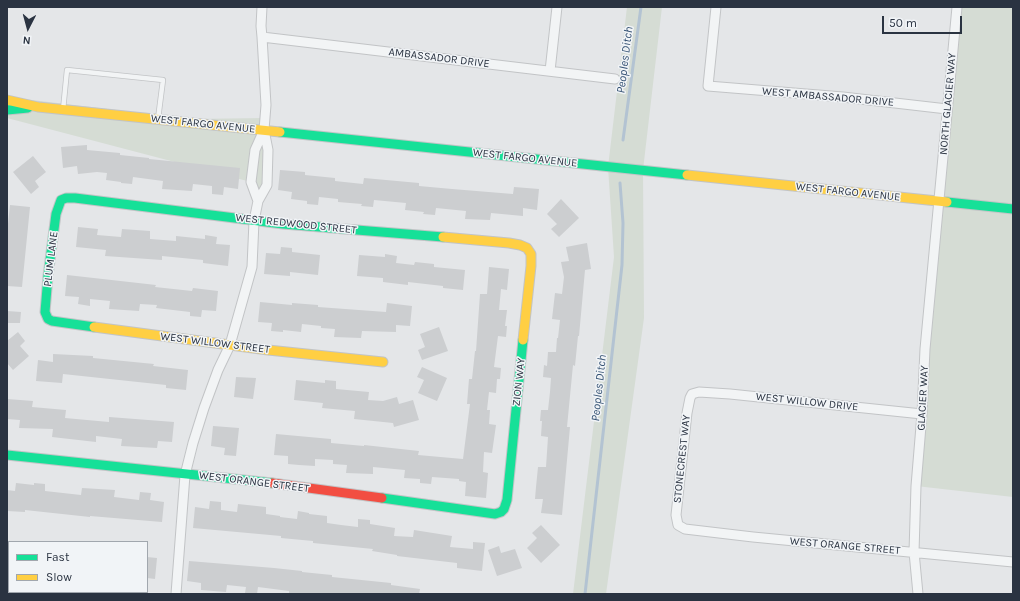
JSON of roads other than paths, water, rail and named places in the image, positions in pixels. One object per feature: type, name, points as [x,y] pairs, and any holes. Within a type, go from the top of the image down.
[{"type":"street","points":[[176,594],[186,474],[193,443],[204,408],[218,370],[230,345],[252,267],[254,221],[258,202],[267,185],[268,150],[264,130],[266,105],[261,26],[262,7]]},
{"type":"street","points":[[550,72],[557,7]]},
{"type":"street","name":"WEST AMBASSADOR DRIVE","points":[[716,7],[708,86],[843,97],[947,109]]},
{"type":"street","name":"NORTH GLACIER WAY","points":[[939,202],[957,7]]},
{"type":"street","name":"AMBASSADOR DRIVE","points":[[262,37],[616,79]]},
{"type":"street","name":"WEST FARGO AVENUE","points":[[7,100],[38,107],[63,110],[1013,209]]},
{"type":"street","name":"WEST FARGO AVENUE","points":[[7,110],[38,107]]},
{"type":"street","points":[[258,202],[251,182],[255,150],[264,130]]},
{"type":"street","name":"WEST REDWOOD STREET","points":[[61,200],[76,198],[254,221],[509,243],[520,245],[529,251]]},
{"type":"street","name":"PLUM LANE","points":[[48,319],[45,312],[48,276],[56,214],[61,200]]},
{"type":"street","name":"GLACIER WAY","points":[[918,594],[914,552],[916,486],[922,414],[925,350],[939,202]]},
{"type":"street","name":"ZION WAY","points":[[501,512],[504,509],[507,500],[530,266],[529,251]]},
{"type":"street","name":"WEST WILLOW STREET","points":[[48,319],[68,324],[230,345],[383,362]]},
{"type":"street","name":"WEST WILLOW DRIVE","points":[[692,394],[699,392],[730,394],[922,414]]},
{"type":"street","name":"STONECREST WAY","points":[[678,524],[676,515],[686,421],[692,394]]},
{"type":"street","name":"WEST ORANGE STREET","points":[[7,455],[319,489],[495,514],[501,512]]},
{"type":"street","name":"WEST ORANGE STREET","points":[[678,524],[685,529],[700,531],[1013,562]]},
{"type":"lane","points":[[63,110],[67,70],[163,80],[158,119]]},
{"type":"waterway","name":"Peoples Ditch","points":[[623,140],[641,7]]},
{"type":"waterway","name":"Peoples Ditch","points":[[585,594],[622,265],[623,223],[620,183]]}]
